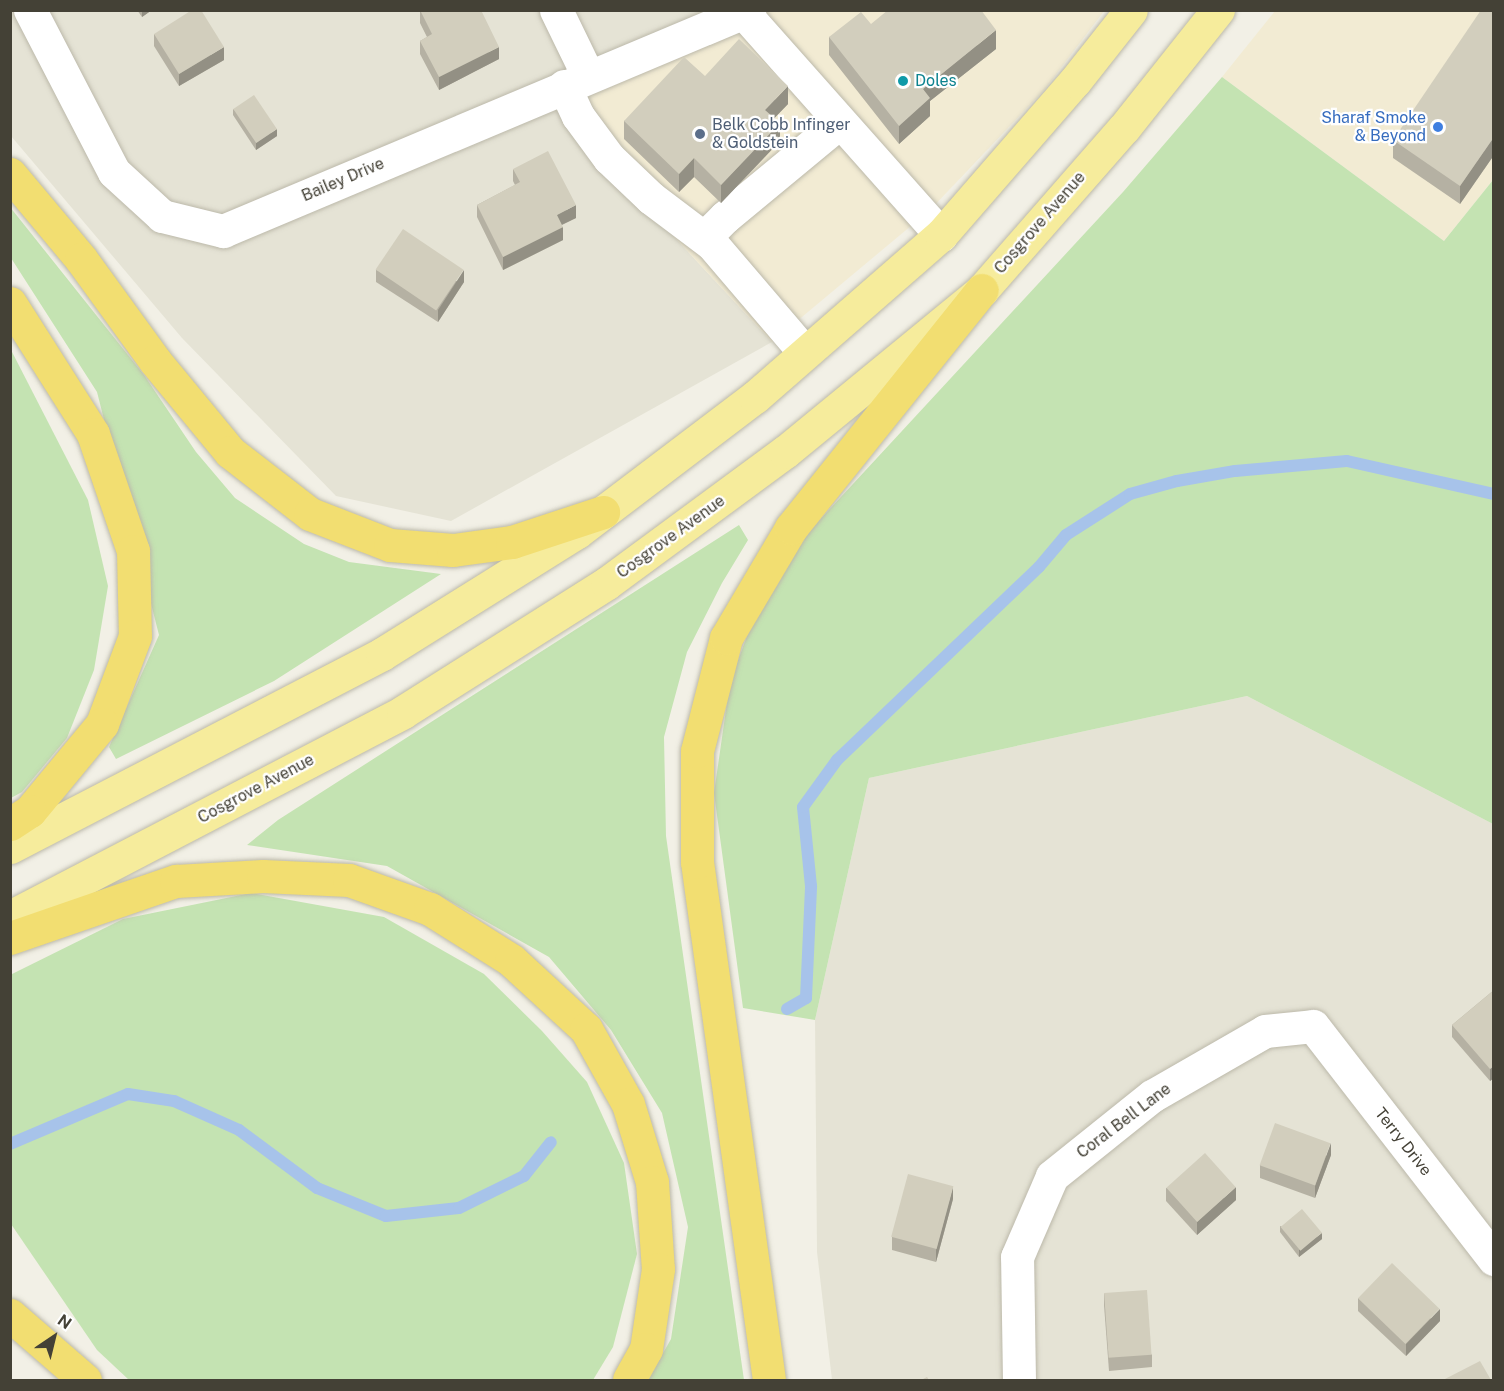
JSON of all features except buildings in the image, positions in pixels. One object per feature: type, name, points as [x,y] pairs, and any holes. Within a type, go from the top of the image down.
[{"type":"highway","points":[[10,174],[81,259],[155,361],[230,452],[310,514],[390,544],[453,550],[512,542],[603,512]]},
{"type":"highway","points":[[769,1380],[697,862],[696,751],[726,638],[791,528],[982,290]]},
{"type":"highway","points":[[10,303],[93,434],[133,551],[135,636],[102,724],[30,811],[10,824]]},
{"type":"highway","points":[[10,938],[176,881],[263,876],[349,880],[430,909],[511,960],[586,1029],[628,1104],[652,1182],[658,1269],[646,1349],[628,1380]]},
{"type":"highway","points":[[10,1315],[85,1380]]},
{"type":"highway","points":[[10,1321],[53,1380]]},
{"type":"main road","name":"Cosgrove Avenue","points":[[10,917],[404,712],[607,583],[785,452],[982,290],[1124,128],[1218,10]]},
{"type":"main road","points":[[10,847],[382,654],[577,532],[755,397],[940,236],[1075,81],[1131,11]]},
{"type":"street","name":"Bailey Drive","points":[[30,10],[114,172],[162,216],[223,231],[576,81],[747,12]]},
{"type":"street","points":[[556,10],[576,81],[578,116],[609,158],[651,198],[705,237],[805,353]]},
{"type":"street","points":[[747,12],[940,236]]},
{"type":"street","points":[[705,237],[725,217],[840,122]]},
{"type":"street","name":"Coral Bell Lane","points":[[1019,1380],[1017,1257],[1052,1176],[1152,1096],[1265,1031],[1313,1026]]},
{"type":"street","name":"Terry Drive","points":[[1313,1026],[1494,1259]]},
{"type":"shaded area","points":[[10,11],[749,11],[543,96],[772,342],[451,521],[336,496],[182,338],[11,136]]},
{"type":"shaded area","points":[[749,11],[1104,11],[1045,89],[930,210],[772,342],[543,96]]},
{"type":"shaded area","points":[[1275,11],[1493,11],[1493,180],[1444,241],[1222,77]]},
{"type":"shaded area","points":[[1247,696],[1493,824],[1493,1380],[832,1380],[817,1252],[815,1020],[869,778]]},
{"type":"green space","points":[[1222,77],[1444,241],[1493,180],[1493,824],[1247,696],[869,778],[815,1020],[743,1008],[714,793],[730,682],[760,601],[803,538],[1123,192]]},
{"type":"green space","points":[[10,207],[144,375],[196,452],[235,498],[304,544],[349,562],[441,574],[274,681],[116,759],[109,747],[159,635],[97,392],[11,258]]},
{"type":"green space","points":[[10,348],[88,500],[108,586],[94,670],[67,738],[22,792],[11,798]]},
{"type":"green space","points":[[739,525],[748,540],[722,583],[687,652],[664,737],[666,836],[744,1380],[648,1380],[671,1339],[688,1227],[662,1113],[611,1030],[549,957],[387,866],[247,845],[278,820]]},
{"type":"green space","points":[[251,893],[384,917],[484,974],[542,1031],[587,1082],[624,1163],[637,1254],[613,1347],[593,1380],[129,1380],[97,1350],[11,1224],[10,975],[123,919]]},
{"type":"waterway","points":[[787,1009],[806,998],[811,886],[803,807],[837,760],[1039,567],[1066,535],[1130,494],[1177,481],[1235,471],[1347,461],[1494,494]]},
{"type":"waterway","points":[[10,1144],[128,1094],[174,1101],[239,1130],[317,1188],[386,1216],[459,1208],[524,1176],[551,1142]]},
{"type":"place","name":"Doles","points":[[903,81]]},
{"type":"place","name":"Sharaf Smoke & Beyond","points":[[1438,127]]},
{"type":"place","name":"Belk Cobb Infinger & Goldstein","points":[[700,134]]}]
